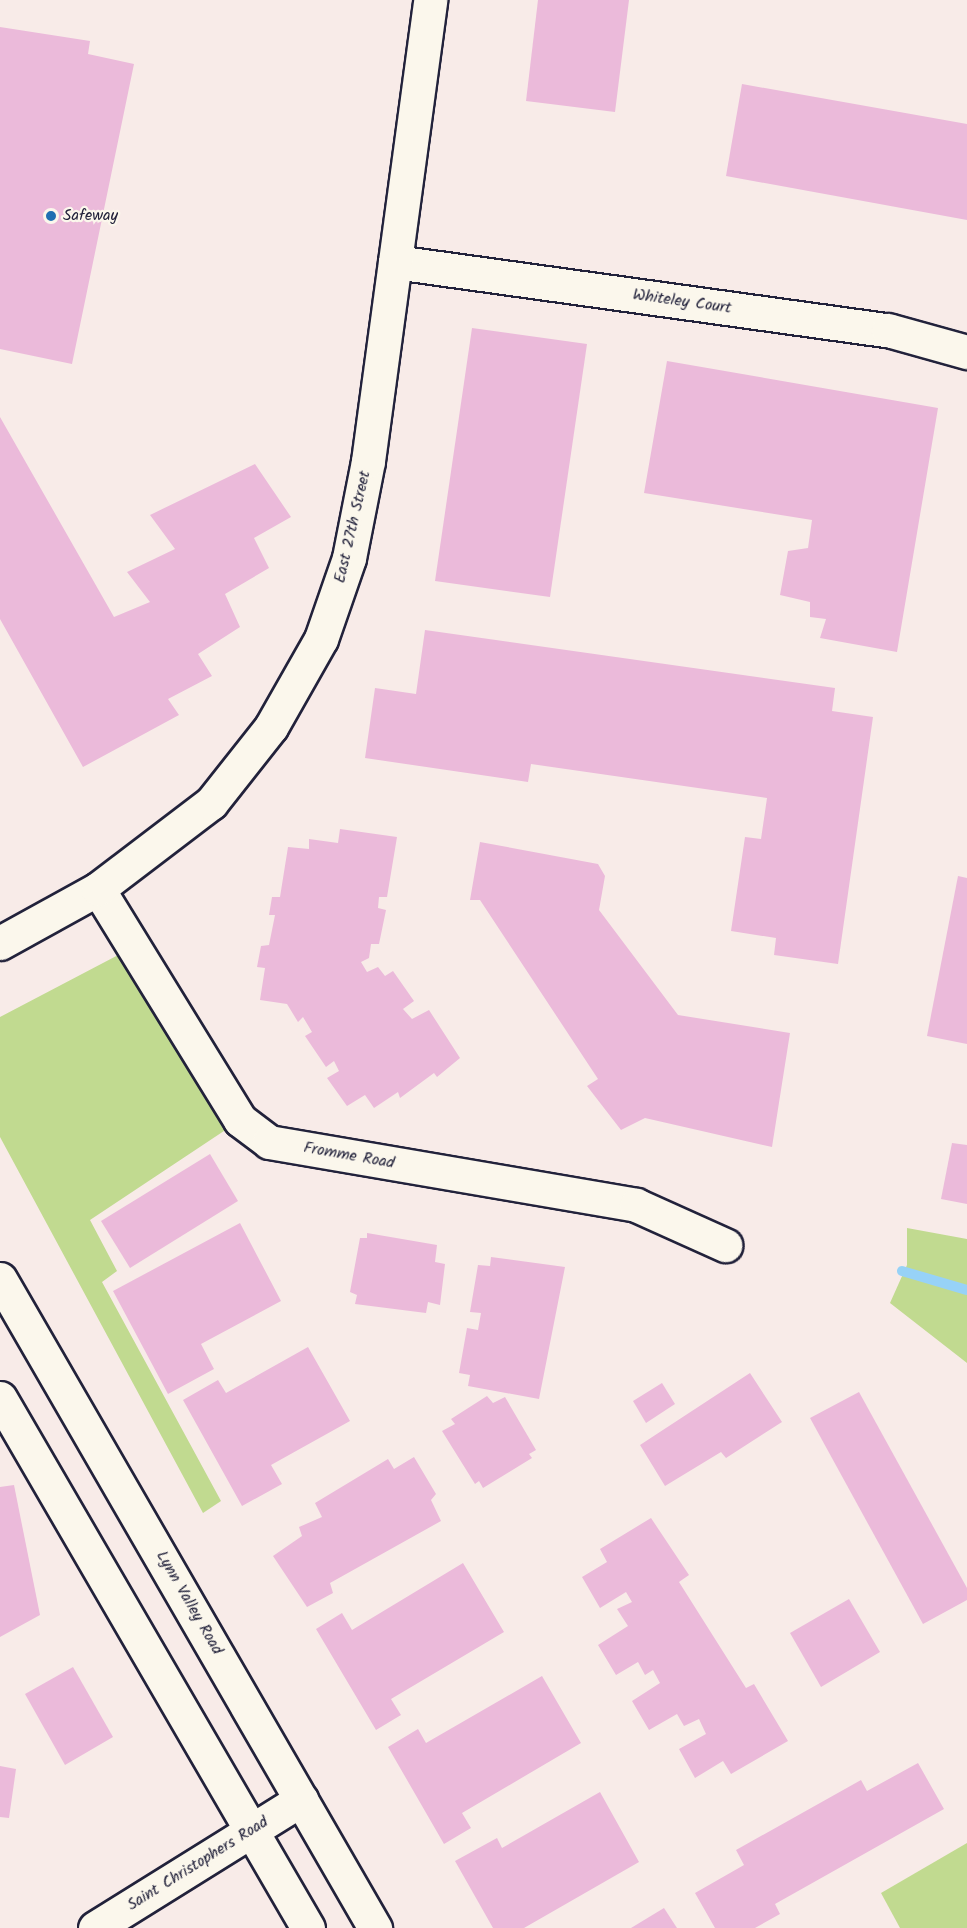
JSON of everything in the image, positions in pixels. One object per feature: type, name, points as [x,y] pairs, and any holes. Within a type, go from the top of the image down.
[{"type":"street","name":"East 27th Street","points":[[0,943],[98,889],[211,803],[271,727],[321,639],[349,558],[368,461],[430,0]]},
{"type":"street","name":"Whiteley Court","points":[[395,262],[888,330],[967,352]]},
{"type":"street","name":"Fromme Road","points":[[98,889],[240,1120],[269,1142],[636,1205],[726,1245]]},
{"type":"street","name":"Lynn Valley Road","points":[[0,1279],[375,1928]]},
{"type":"street","points":[[0,1398],[308,1928]]},
{"type":"street","name":"Saint Christophers Road","points":[[95,1928],[301,1800]]},
{"type":"green space","points":[[143,942],[245,1117],[90,1220],[117,1271],[102,1282],[221,1501],[203,1513],[0,1137],[0,1017]]},
{"type":"green space","points":[[907,1228],[967,1239],[967,1363],[890,1303],[907,1265]]},
{"type":"green space","points":[[967,1843],[967,1928],[900,1928],[881,1893]]},
{"type":"building","points":[[538,0],[629,0],[615,112],[526,101]]},
{"type":"building","name":"Safeway","points":[[0,27],[90,41],[88,54],[134,64],[72,364],[0,349]]},
{"type":"building","points":[[742,84],[967,124],[967,220],[726,176]]},
{"type":"building","points":[[472,328],[587,344],[550,597],[435,581]]},
{"type":"building","points":[[667,361],[938,408],[897,652],[820,638],[826,619],[810,617],[810,602],[780,595],[788,551],[808,548],[812,520],[644,493]]},
{"type":"building","points":[[0,417],[114,617],[150,602],[127,572],[175,549],[150,515],[255,464],[291,517],[254,538],[269,568],[225,594],[240,627],[198,654],[212,676],[168,699],[179,715],[83,767],[0,619]]},
{"type":"building","points":[[425,630],[835,688],[832,711],[873,717],[838,964],[774,955],[776,938],[731,931],[745,837],[761,839],[767,798],[531,764],[528,782],[365,758],[375,688],[416,694]]},
{"type":"building","points":[[340,829],[397,837],[387,897],[379,897],[378,908],[386,910],[379,944],[371,944],[369,958],[361,962],[367,972],[378,967],[385,976],[393,971],[414,1001],[403,1009],[412,1019],[429,1010],[460,1058],[437,1077],[434,1073],[400,1098],[398,1092],[374,1108],[365,1095],[347,1106],[327,1078],[339,1071],[334,1061],[326,1067],[305,1036],[312,1032],[303,1017],[298,1022],[287,1004],[260,1000],[265,968],[257,967],[261,946],[269,945],[275,915],[269,915],[272,897],[280,897],[288,847],[309,849],[309,839],[338,843]]},
{"type":"building","points":[[480,842],[598,864],[605,876],[599,910],[678,1015],[790,1033],[772,1147],[645,1118],[621,1130],[587,1086],[598,1079],[480,900],[470,900]]},
{"type":"building","points":[[958,876],[967,878],[967,1044],[927,1036]]},
{"type":"building","points":[[952,1143],[967,1145],[967,1204],[941,1199]]},
{"type":"building","points":[[210,1154],[238,1201],[130,1268],[101,1221]]},
{"type":"building","points":[[240,1223],[281,1301],[201,1344],[214,1369],[168,1394],[113,1291]]},
{"type":"building","points":[[367,1233],[437,1245],[435,1262],[445,1264],[440,1305],[428,1302],[426,1313],[355,1304],[357,1295],[350,1292],[360,1238],[367,1238]]},
{"type":"building","points":[[491,1257],[565,1267],[539,1399],[468,1386],[470,1375],[459,1373],[467,1328],[478,1330],[481,1313],[470,1312],[478,1265],[490,1266]]},
{"type":"building","points":[[308,1347],[350,1421],[271,1465],[282,1484],[242,1506],[183,1400],[218,1380],[226,1393]]},
{"type":"building","points":[[750,1373],[782,1422],[726,1458],[721,1452],[665,1486],[640,1445]]},
{"type":"building","points":[[662,1383],[675,1404],[646,1423],[633,1401]]},
{"type":"building","points":[[859,1392],[967,1588],[967,1600],[923,1624],[810,1418]]},
{"type":"building","points":[[487,1396],[493,1403],[505,1397],[536,1450],[529,1454],[532,1458],[483,1488],[479,1481],[475,1484],[442,1431],[455,1424],[451,1419]]},
{"type":"building","points":[[414,1457],[436,1494],[431,1500],[441,1521],[330,1583],[333,1593],[307,1607],[273,1556],[302,1536],[299,1527],[322,1517],[315,1503],[388,1459],[394,1469]]},
{"type":"building","points":[[14,1485],[40,1615],[0,1637],[0,1487]]},
{"type":"building","points":[[651,1518],[689,1575],[679,1582],[746,1688],[754,1684],[788,1741],[731,1774],[723,1761],[695,1778],[679,1749],[706,1734],[699,1719],[684,1726],[677,1714],[649,1730],[632,1701],[660,1683],[653,1670],[645,1675],[638,1662],[616,1675],[598,1645],[628,1626],[617,1609],[632,1602],[626,1592],[600,1608],[582,1577],[607,1562],[600,1549]]},
{"type":"building","points":[[463,1563],[504,1632],[391,1699],[401,1715],[376,1730],[316,1629],[342,1613],[352,1630]]},
{"type":"building","points":[[849,1599],[880,1652],[821,1687],[790,1633]]},
{"type":"building","points":[[73,1667],[113,1737],[65,1765],[25,1694]]},
{"type":"building","points":[[542,1676],[581,1743],[462,1813],[471,1828],[444,1844],[388,1747],[418,1729],[426,1743]]},
{"type":"building","points":[[918,1763],[944,1809],[775,1904],[780,1914],[755,1928],[715,1928],[695,1893],[744,1865],[736,1850],[861,1780],[867,1791]]},
{"type":"building","points":[[0,1766],[16,1769],[9,1818],[0,1817]]},
{"type":"building","points":[[600,1792],[639,1862],[524,1928],[493,1928],[455,1861],[497,1838],[502,1848]]},
{"type":"building","points":[[664,1908],[677,1928],[631,1928]]},
{"type":"waterway","points":[[902,1271],[967,1290]]},
{"type":"place","name":"Safeway","points":[[51,216]]}]
